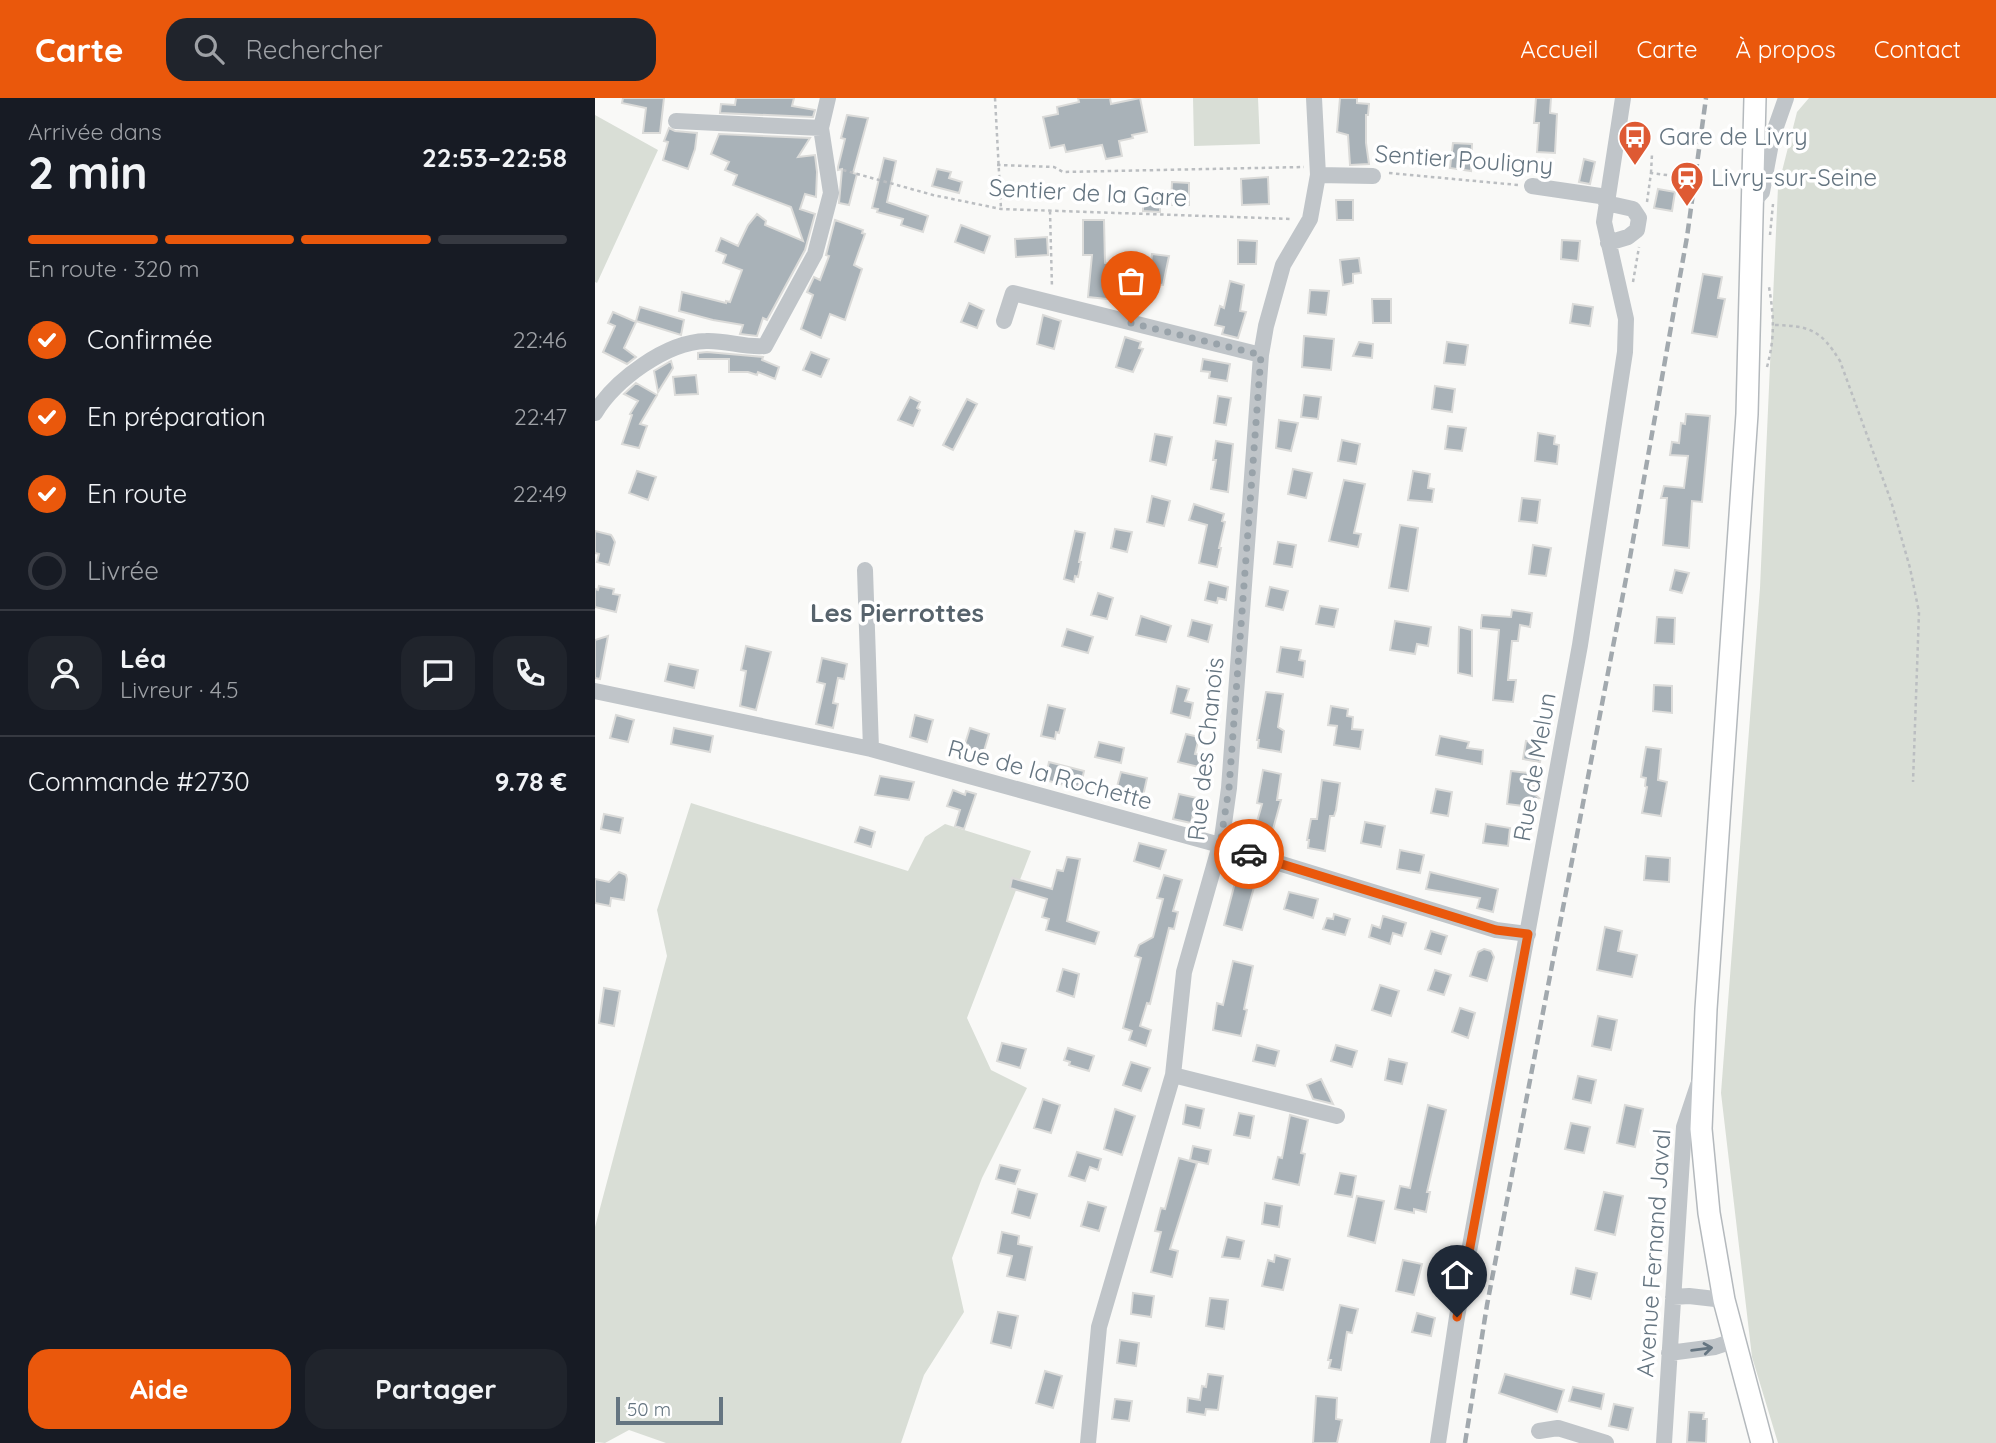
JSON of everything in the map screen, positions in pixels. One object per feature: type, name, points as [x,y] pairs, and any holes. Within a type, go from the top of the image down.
[{"type":"main road","points":[[1755,98],[1763,202],[1751,325],[1701,1129],[1709,1213],[1724,1300],[1762,1443]]},
{"type":"street","points":[[597,404],[621,381],[651,360],[688,344],[721,341],[755,348],[765,346],[815,254],[831,192],[821,128],[828,98]]},
{"type":"street","name":"Rue des Chanois","points":[[1088,1443],[1099,1328],[1173,1075],[1184,972],[1220,845],[1229,788],[1261,355],[1283,265],[1310,219],[1318,171],[1314,98]]},
{"type":"street","name":"Rue de Melun","points":[[1438,1443],[1457,1317],[1580,645],[1625,352],[1626,319],[1604,222],[1623,98]]},
{"type":"street","points":[[1763,202],[1762,192],[1772,138],[1786,98]]},
{"type":"street","points":[[676,121],[821,128]]},
{"type":"street","name":"Sentier Pouligny","points":[[1318,171],[1373,176]]},
{"type":"street","name":"Sentier Pouligny","points":[[1532,186],[1607,200],[1633,209],[1639,218],[1637,230],[1628,237],[1608,243]]},
{"type":"street","points":[[1004,321],[1013,293],[1261,355]]},
{"type":"street","points":[[865,570],[871,750]]},
{"type":"street","name":"Rue de la Rochette","points":[[595,691],[871,750],[1220,845],[1496,930],[1528,934]]},
{"type":"street","name":"Avenue Fernand Javal","points":[[1664,1443],[1684,1128],[1703,1069]]},
{"type":"street","points":[[1173,1075],[1337,1116]]},
{"type":"street","points":[[1673,1297],[1724,1300]]},
{"type":"street","points":[[1669,1353],[1715,1347],[1733,1341]]},
{"type":"street","points":[[1538,1431],[1558,1428],[1606,1443]]},
{"type":"path","points":[[995,98],[1001,209]]},
{"type":"path","points":[[1651,173],[1653,154]]},
{"type":"path","points":[[997,165],[1054,167],[1063,172],[1318,171]]},
{"type":"path","name":"Sentier de la Gare","points":[[828,175],[839,169],[933,195],[1001,209],[1310,219]]},
{"type":"path","name":"Sentier Pouligny","points":[[1373,176],[1387,173],[1532,186]]},
{"type":"path","points":[[1763,202],[1770,242]]},
{"type":"path","points":[[1050,211],[1052,303]]},
{"type":"path","points":[[1765,376],[1770,354],[1774,307],[1768,280]]},
{"type":"path","points":[[1751,325],[1798,326],[1814,331],[1831,347],[1840,361],[1891,501],[1919,612],[1913,782]]},
{"type":"shaded area","points":[[1193,98],[1258,98],[1260,144],[1194,146]]},
{"type":"shaded area","points":[[1809,98],[1996,98],[1996,1443],[1778,1443],[1752,1357],[1721,1093],[1760,588],[1778,187],[1797,112]]},
{"type":"shaded area","points":[[595,115],[658,150],[597,283],[595,282]]},
{"type":"shaded area","points":[[691,803],[908,871],[925,837],[945,824],[1031,851],[967,1018],[991,1070],[1027,1088],[982,1178],[952,1258],[964,1312],[924,1375],[901,1443],[666,1443],[629,1430],[605,1443],[595,1442],[595,1227],[667,956],[657,910]]},
{"type":"building","points":[[623,98],[664,98],[660,133],[643,133],[646,108],[622,103]]},
{"type":"building","points":[[736,98],[794,98],[792,106],[815,110],[813,117],[720,113],[721,104],[735,105]]},
{"type":"building","points":[[1078,98],[1110,98],[1111,104],[1140,98],[1147,132],[1119,141],[1122,156],[1106,159],[1102,145],[1066,152],[1064,145],[1050,148],[1043,117],[1058,114],[1057,107],[1079,102]]},
{"type":"building","points":[[1340,98],[1357,98],[1357,103],[1369,104],[1366,115],[1366,143],[1369,164],[1350,165],[1348,135],[1337,132]]},
{"type":"building","points":[[1536,98],[1551,98],[1550,113],[1557,114],[1555,153],[1537,152],[1539,123],[1534,123]]},
{"type":"building","points":[[847,115],[868,118],[853,173],[857,174],[849,205],[839,203],[842,169],[838,170],[845,139],[841,138]]},
{"type":"building","points":[[669,128],[697,133],[688,169],[663,160],[668,142],[664,141]]},
{"type":"building","points":[[719,134],[810,138],[798,157],[815,155],[816,197],[805,194],[800,209],[815,214],[805,250],[767,320],[763,318],[757,336],[740,334],[743,325],[679,311],[682,292],[730,302],[742,270],[723,263],[726,255],[716,251],[721,238],[738,246],[748,225],[757,214],[766,221],[765,225],[803,241],[791,207],[733,185],[737,175],[725,170],[729,162],[711,154]]},
{"type":"building","points":[[1453,143],[1472,144],[1471,171],[1450,168]]},
{"type":"building","points":[[884,158],[896,161],[887,202],[928,216],[923,232],[901,225],[903,219],[872,208]]},
{"type":"building","points":[[1584,159],[1595,162],[1590,184],[1579,182]]},
{"type":"building","points":[[937,169],[951,172],[949,178],[962,182],[959,193],[932,186]]},
{"type":"building","points":[[1268,177],[1269,204],[1242,205],[1241,179]]},
{"type":"building","points":[[1172,182],[1189,183],[1189,205],[1171,205]]},
{"type":"building","points":[[1658,189],[1675,192],[1672,211],[1654,208]]},
{"type":"building","points":[[1143,195],[1160,196],[1160,212],[1143,211]]},
{"type":"building","points":[[1336,200],[1353,200],[1353,220],[1337,220]]},
{"type":"building","points":[[835,220],[863,230],[862,233],[865,234],[854,265],[862,269],[845,320],[830,314],[821,338],[801,329],[813,295],[807,292],[814,277],[820,280],[829,256],[826,255]]},
{"type":"building","points":[[1083,220],[1104,220],[1105,263],[1111,264],[1110,271],[1115,271],[1112,297],[1108,296],[1107,299],[1088,297],[1092,255],[1083,255]]},
{"type":"building","points":[[961,225],[990,236],[984,253],[955,242]]},
{"type":"building","points":[[1047,237],[1048,255],[1016,257],[1015,239]]},
{"type":"building","points":[[1238,240],[1257,241],[1256,264],[1238,264]]},
{"type":"building","points":[[1562,240],[1580,241],[1578,261],[1561,259]]},
{"type":"building","points":[[1152,254],[1169,256],[1163,285],[1145,283],[1147,272],[1150,272]]},
{"type":"building","points":[[1359,258],[1361,273],[1353,274],[1353,283],[1343,285],[1340,260]]},
{"type":"building","points":[[1703,274],[1722,277],[1718,298],[1725,299],[1717,337],[1692,333]]},
{"type":"building","points":[[1230,281],[1244,285],[1240,311],[1246,312],[1238,338],[1222,334],[1224,327],[1215,325],[1220,306],[1224,308]]},
{"type":"building","points":[[1310,290],[1329,291],[1326,315],[1308,313]]},
{"type":"building","points":[[1372,299],[1391,299],[1391,323],[1373,323]]},
{"type":"building","points":[[969,303],[984,310],[977,328],[961,322]]},
{"type":"building","points":[[1573,304],[1593,307],[1590,326],[1570,323]]},
{"type":"building","points":[[640,307],[684,320],[681,335],[636,321]]},
{"type":"building","points":[[613,312],[636,322],[624,348],[636,357],[627,364],[603,352],[615,326],[608,323]]},
{"type":"building","points":[[1043,315],[1061,321],[1054,349],[1037,344]]},
{"type":"building","points":[[1304,336],[1334,339],[1331,370],[1302,367]]},
{"type":"building","points":[[1125,337],[1141,342],[1139,348],[1143,349],[1133,372],[1116,367]]},
{"type":"building","points":[[1359,342],[1373,344],[1372,358],[1353,356]]},
{"type":"building","points":[[1447,342],[1468,345],[1465,365],[1444,363]]},
{"type":"building","points":[[811,352],[829,359],[821,377],[803,370]]},
{"type":"building","points":[[698,353],[763,357],[762,360],[779,367],[775,379],[758,372],[757,375],[729,372],[729,359],[698,359]]},
{"type":"building","points":[[1203,359],[1230,364],[1227,381],[1209,378],[1210,372],[1201,371]]},
{"type":"building","points":[[671,361],[673,368],[658,392],[654,371]]},
{"type":"building","points":[[696,375],[698,394],[675,395],[673,377]]},
{"type":"building","points":[[636,383],[657,395],[640,424],[647,426],[639,448],[622,444],[632,415],[630,414],[638,401],[624,394]]},
{"type":"building","points":[[1435,386],[1455,389],[1452,412],[1432,409]]},
{"type":"building","points":[[1304,395],[1321,397],[1318,419],[1301,417]]},
{"type":"building","points":[[1218,396],[1231,398],[1226,425],[1214,423]]},
{"type":"building","points":[[910,397],[920,402],[917,408],[920,410],[913,426],[898,420]]},
{"type":"building","points":[[967,399],[977,404],[953,450],[943,445]]},
{"type":"building","points":[[1686,414],[1710,416],[1702,502],[1692,501],[1689,548],[1663,545],[1667,498],[1661,498],[1664,486],[1684,488],[1688,456],[1670,455],[1672,442],[1679,443],[1681,423],[1685,424]]},
{"type":"building","points":[[1279,420],[1298,423],[1291,451],[1276,448]]},
{"type":"building","points":[[1448,426],[1466,428],[1462,451],[1445,449]]},
{"type":"building","points":[[1538,433],[1555,436],[1554,444],[1559,445],[1557,464],[1535,461]]},
{"type":"building","points":[[1155,434],[1172,437],[1166,465],[1150,461]]},
{"type":"building","points":[[1342,440],[1360,444],[1356,464],[1338,461]]},
{"type":"building","points":[[1216,441],[1233,444],[1228,492],[1211,489]]},
{"type":"building","points":[[1293,469],[1312,473],[1306,498],[1288,494]]},
{"type":"building","points":[[637,471],[656,477],[648,500],[629,493]]},
{"type":"building","points":[[1413,471],[1430,474],[1428,488],[1434,489],[1432,502],[1408,500]]},
{"type":"building","points":[[1344,480],[1365,484],[1354,533],[1361,534],[1358,547],[1329,541]]},
{"type":"building","points":[[1152,496],[1170,501],[1164,526],[1147,522]]},
{"type":"building","points":[[1522,498],[1540,500],[1537,523],[1519,521]]},
{"type":"building","points":[[1194,504],[1224,514],[1217,567],[1199,563],[1207,525],[1189,520]]},
{"type":"building","points":[[1400,525],[1418,528],[1408,591],[1389,588]]},
{"type":"building","points":[[1115,529],[1132,532],[1127,552],[1111,548]]},
{"type":"building","points":[[595,531],[611,535],[615,542],[609,565],[597,562],[599,554],[595,553]]},
{"type":"building","points":[[1075,531],[1085,533],[1078,577],[1075,576],[1074,582],[1064,579]]},
{"type":"building","points":[[1278,542],[1296,545],[1292,567],[1274,564]]},
{"type":"building","points":[[1533,545],[1551,548],[1546,576],[1529,574]]},
{"type":"building","points":[[1675,570],[1689,573],[1682,593],[1670,590]]},
{"type":"building","points":[[1209,582],[1228,587],[1226,600],[1218,598],[1217,603],[1205,600]]},
{"type":"building","points":[[599,586],[614,589],[613,594],[620,595],[616,612],[595,607],[595,589],[598,590]]},
{"type":"building","points":[[1270,587],[1288,591],[1283,610],[1266,606]]},
{"type":"building","points":[[1098,593],[1113,598],[1107,619],[1091,615]]},
{"type":"building","points":[[1320,606],[1338,609],[1334,627],[1316,624]]},
{"type":"building","points":[[1512,610],[1532,613],[1530,627],[1520,625],[1518,641],[1512,641],[1508,680],[1516,680],[1513,702],[1493,700],[1499,630],[1481,628],[1482,615],[1511,617]]},
{"type":"building","points":[[1141,616],[1171,626],[1166,642],[1136,635]]},
{"type":"building","points":[[1657,617],[1675,618],[1674,644],[1655,643]]},
{"type":"building","points":[[1192,620],[1212,625],[1208,642],[1188,636]]},
{"type":"building","points":[[1395,621],[1431,627],[1428,646],[1417,644],[1415,654],[1390,650]]},
{"type":"building","points":[[1459,627],[1472,630],[1472,676],[1458,673]]},
{"type":"building","points":[[1067,629],[1093,637],[1088,653],[1062,646]]},
{"type":"building","points":[[608,636],[600,679],[595,678],[595,640]]},
{"type":"building","points":[[746,646],[771,652],[756,710],[740,706],[746,671],[741,670]]},
{"type":"building","points":[[1281,647],[1301,650],[1299,660],[1305,661],[1303,677],[1277,672]]},
{"type":"building","points":[[822,658],[847,664],[844,679],[838,678],[833,703],[838,704],[833,728],[816,724],[825,684],[817,682]]},
{"type":"building","points":[[669,664],[698,670],[694,688],[665,681]]},
{"type":"building","points":[[1654,685],[1672,686],[1672,713],[1653,711]]},
{"type":"building","points":[[1177,686],[1189,689],[1185,701],[1193,703],[1190,718],[1171,713]]},
{"type":"building","points":[[1266,692],[1283,694],[1278,727],[1284,731],[1281,752],[1258,748],[1257,740]]},
{"type":"building","points":[[1048,705],[1065,709],[1055,739],[1041,736]]},
{"type":"building","points":[[1331,706],[1348,709],[1347,716],[1353,717],[1352,729],[1363,730],[1360,749],[1334,745],[1337,726],[1328,725]]},
{"type":"building","points":[[616,715],[634,720],[628,742],[610,738]]},
{"type":"building","points":[[915,715],[933,720],[927,742],[910,737]]},
{"type":"building","points":[[674,728],[713,736],[710,752],[671,744]]},
{"type":"building","points":[[970,728],[989,734],[981,761],[965,756],[968,745],[965,744]]},
{"type":"building","points":[[1186,734],[1199,737],[1195,754],[1205,756],[1203,768],[1178,762]]},
{"type":"building","points":[[1440,736],[1469,742],[1467,748],[1483,750],[1482,764],[1436,755]]},
{"type":"building","points":[[1526,741],[1543,744],[1540,762],[1523,759]]},
{"type":"building","points":[[1099,742],[1124,748],[1121,763],[1095,757]]},
{"type":"building","points":[[1646,747],[1661,749],[1658,780],[1667,782],[1661,816],[1642,813],[1647,787],[1646,778],[1641,777]]},
{"type":"building","points":[[1049,762],[1084,771],[1080,789],[1045,780]]},
{"type":"building","points":[[1263,770],[1281,774],[1277,800],[1281,800],[1269,844],[1252,839],[1262,804],[1257,803]]},
{"type":"building","points":[[1511,771],[1529,773],[1528,785],[1534,786],[1533,793],[1539,798],[1532,800],[1531,807],[1507,804]]},
{"type":"building","points":[[1121,772],[1147,778],[1142,801],[1115,794]]},
{"type":"building","points":[[880,776],[914,782],[909,800],[875,795]]},
{"type":"building","points":[[1322,780],[1340,783],[1336,810],[1334,816],[1330,816],[1325,851],[1308,848],[1307,840],[1311,819],[1317,819]]},
{"type":"building","points":[[1436,789],[1452,792],[1448,816],[1431,813]]},
{"type":"building","points":[[953,790],[965,795],[966,791],[976,794],[964,829],[955,826],[960,810],[947,806]]},
{"type":"building","points":[[1179,794],[1197,798],[1191,823],[1173,819]]},
{"type":"building","points":[[604,814],[623,818],[620,833],[601,829]]},
{"type":"building","points":[[1365,822],[1385,826],[1381,847],[1361,843]]},
{"type":"building","points":[[1486,824],[1510,828],[1508,846],[1483,843]]},
{"type":"building","points":[[860,827],[875,832],[871,847],[855,842]]},
{"type":"building","points":[[1139,843],[1166,850],[1160,869],[1134,861]]},
{"type":"building","points":[[1400,850],[1424,855],[1420,873],[1397,869]]},
{"type":"building","points":[[1646,856],[1670,858],[1669,882],[1644,880]]},
{"type":"building","points":[[1067,857],[1080,859],[1067,921],[1099,932],[1095,944],[1046,930],[1049,919],[1042,917],[1047,899],[1010,888],[1012,878],[1052,889],[1057,870],[1063,871]]},
{"type":"building","points":[[1239,867],[1258,873],[1242,930],[1224,925]]},
{"type":"building","points":[[619,872],[626,875],[627,879],[624,900],[611,898],[610,906],[595,903],[595,879],[609,882]]},
{"type":"building","points":[[1430,872],[1498,889],[1493,912],[1477,908],[1480,898],[1426,889]]},
{"type":"building","points":[[1164,875],[1182,880],[1173,911],[1178,912],[1174,929],[1169,928],[1150,1004],[1147,1003],[1140,1026],[1151,1030],[1146,1046],[1129,1040],[1132,1031],[1123,1028],[1141,958],[1135,956],[1139,945],[1153,937],[1163,899],[1157,898]]},
{"type":"building","points":[[1289,892],[1318,899],[1313,918],[1284,909]]},
{"type":"building","points":[[1334,914],[1350,919],[1345,935],[1323,929],[1327,918],[1333,919]]},
{"type":"building","points":[[1383,916],[1406,923],[1402,936],[1393,933],[1390,944],[1369,937],[1372,925],[1380,928]]},
{"type":"building","points":[[1605,927],[1622,931],[1618,951],[1637,955],[1632,977],[1597,970]]},
{"type":"building","points":[[1431,931],[1447,936],[1441,954],[1425,949]]},
{"type":"building","points":[[1484,949],[1491,951],[1494,957],[1487,981],[1470,976],[1478,952]]},
{"type":"building","points":[[1233,961],[1253,966],[1241,1036],[1213,1030],[1217,1003],[1223,1005]]},
{"type":"building","points":[[1063,969],[1079,974],[1074,997],[1057,991]]},
{"type":"building","points":[[1435,970],[1451,975],[1444,995],[1428,990]]},
{"type":"building","points":[[1380,985],[1399,991],[1391,1016],[1372,1010]]},
{"type":"building","points":[[604,988],[620,991],[614,1026],[599,1023]]},
{"type":"building","points":[[1460,1008],[1475,1013],[1468,1038],[1452,1032]]},
{"type":"building","points":[[1598,1016],[1617,1020],[1611,1050],[1592,1046]]},
{"type":"building","points":[[1002,1043],[1026,1049],[1020,1068],[997,1061]]},
{"type":"building","points":[[1257,1045],[1279,1051],[1275,1066],[1253,1061]]},
{"type":"building","points":[[1336,1045],[1357,1051],[1352,1067],[1331,1061]]},
{"type":"building","points":[[1068,1048],[1094,1056],[1089,1071],[1069,1065],[1070,1062],[1064,1060]]},
{"type":"building","points":[[1389,1059],[1407,1063],[1402,1084],[1385,1080]]},
{"type":"building","points":[[1131,1062],[1150,1068],[1141,1091],[1123,1085]]},
{"type":"building","points":[[1578,1076],[1596,1080],[1591,1103],[1573,1099]]},
{"type":"building","points":[[1321,1079],[1333,1104],[1313,1099],[1307,1085]]},
{"type":"building","points":[[1043,1099],[1060,1105],[1051,1133],[1034,1128]]},
{"type":"building","points":[[1186,1105],[1204,1109],[1200,1128],[1183,1124]]},
{"type":"building","points":[[1428,1105],[1446,1110],[1427,1192],[1430,1192],[1426,1212],[1414,1209],[1414,1213],[1395,1209],[1400,1186],[1410,1188]]},
{"type":"building","points":[[1625,1105],[1643,1109],[1635,1147],[1617,1143]]},
{"type":"building","points":[[1115,1109],[1135,1116],[1122,1155],[1104,1149]]},
{"type":"building","points":[[1239,1113],[1254,1116],[1250,1138],[1234,1135]]},
{"type":"building","points":[[1290,1115],[1308,1120],[1301,1153],[1305,1154],[1299,1185],[1273,1179],[1278,1157],[1282,1158]]},
{"type":"building","points":[[1571,1123],[1590,1127],[1584,1153],[1565,1149]]},
{"type":"building","points":[[1193,1146],[1211,1150],[1208,1164],[1190,1160]]},
{"type":"building","points":[[1077,1152],[1101,1159],[1098,1170],[1090,1167],[1085,1181],[1069,1176]]},
{"type":"building","points":[[1179,1158],[1197,1163],[1170,1249],[1178,1251],[1172,1277],[1151,1272],[1161,1232],[1155,1231],[1161,1208],[1165,1209]]},
{"type":"building","points":[[1000,1165],[1020,1170],[1015,1184],[996,1179]]},
{"type":"building","points":[[1340,1173],[1356,1176],[1352,1197],[1335,1194]]},
{"type":"building","points":[[1018,1189],[1037,1194],[1030,1218],[1012,1213]]},
{"type":"building","points":[[1604,1192],[1623,1196],[1615,1235],[1595,1230]]},
{"type":"building","points":[[1357,1196],[1384,1201],[1375,1243],[1348,1236]]},
{"type":"building","points":[[1088,1202],[1106,1207],[1099,1231],[1081,1226]]},
{"type":"building","points":[[1265,1203],[1282,1206],[1279,1227],[1262,1224]]},
{"type":"building","points":[[1002,1232],[1019,1236],[1018,1244],[1032,1247],[1025,1280],[1007,1276],[1012,1256],[998,1253]]},
{"type":"building","points":[[1227,1237],[1244,1241],[1240,1259],[1222,1257]]},
{"type":"building","points":[[1275,1255],[1290,1259],[1283,1290],[1262,1286],[1268,1260],[1274,1262]]},
{"type":"building","points":[[1403,1260],[1422,1264],[1414,1295],[1396,1291]]},
{"type":"building","points":[[1576,1268],[1597,1273],[1591,1299],[1571,1294]]},
{"type":"building","points":[[1133,1293],[1154,1296],[1151,1317],[1131,1314]]},
{"type":"building","points":[[1210,1298],[1228,1300],[1224,1329],[1206,1326]]},
{"type":"building","points":[[1340,1305],[1358,1309],[1352,1333],[1347,1332],[1341,1370],[1329,1368],[1331,1360],[1328,1360]]},
{"type":"building","points":[[998,1312],[1018,1316],[1011,1348],[991,1343]]},
{"type":"building","points":[[1417,1313],[1435,1318],[1431,1336],[1412,1332]]},
{"type":"building","points":[[1120,1340],[1139,1343],[1136,1366],[1117,1363]]},
{"type":"building","points":[[1045,1371],[1062,1376],[1053,1408],[1036,1403]]},
{"type":"building","points":[[1208,1374],[1223,1376],[1218,1410],[1206,1409],[1205,1415],[1187,1412],[1188,1398],[1200,1400],[1202,1386],[1206,1387]]},
{"type":"building","points":[[1505,1374],[1564,1390],[1557,1412],[1499,1393]]},
{"type":"building","points":[[1573,1387],[1604,1394],[1601,1409],[1569,1401]]},
{"type":"building","points":[[1316,1396],[1337,1398],[1336,1419],[1342,1420],[1337,1443],[1313,1443]]},
{"type":"building","points":[[1115,1399],[1132,1401],[1129,1421],[1112,1419]]},
{"type":"building","points":[[1614,1404],[1633,1408],[1628,1430],[1609,1426]]},
{"type":"building","points":[[1689,1412],[1704,1413],[1703,1419],[1707,1419],[1706,1443],[1687,1442]]},
{"type":"railway","points":[[1465,1443],[1487,1305],[1629,563],[1687,237],[1706,98]]},
{"type":"way so far","points":[[1131,323],[1261,355],[1229,788],[1220,845],[1249,854]]},
{"type":"place","name":"Gare de Livry","points":[[1635,167]]},
{"type":"place","name":"Livry-sur-Seine","points":[[1687,208]]},
{"type":"district","name":"Les Pierrottes","points":[[897,613]]},
{"type":"route","points":[[1249,854],[1496,930],[1528,934],[1457,1317]]}]
